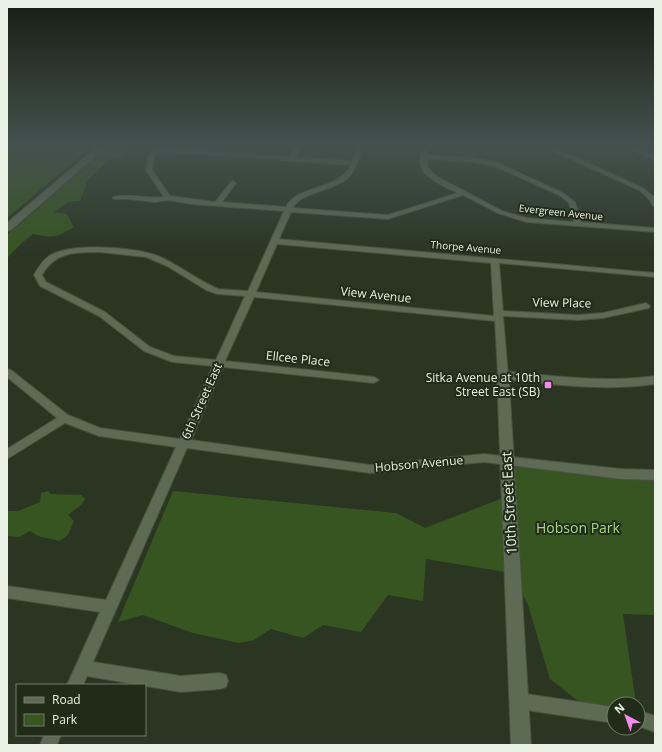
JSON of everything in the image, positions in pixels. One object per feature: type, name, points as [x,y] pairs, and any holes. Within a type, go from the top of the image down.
[{"type":"main road","points":[[7,228],[61,182]]},
{"type":"street","points":[[158,182],[168,198]]},
{"type":"street","name":"6th Street East","points":[[75,684],[292,202],[301,195],[340,182]]},
{"type":"street","name":"Evergreen Avenue","points":[[444,182],[512,217],[526,220],[655,230]]},
{"type":"street","points":[[535,182],[561,194],[572,202],[578,224]]},
{"type":"street","points":[[626,182],[641,189],[651,198],[655,205]]},
{"type":"street","points":[[217,204],[233,183]]},
{"type":"street","points":[[115,198],[128,197],[155,200],[168,198],[217,204],[388,217],[464,193]]},
{"type":"street","name":"Thorpe Avenue","points":[[274,241],[655,275]]},
{"type":"street","name":"View Avenue","points":[[219,364],[172,359],[147,349],[102,314],[43,284],[38,275],[41,267],[50,259],[66,252],[98,249],[152,256],[168,264],[204,287],[218,291],[500,316]]},
{"type":"street","name":"10th Street East","points":[[495,261],[500,316],[521,745]]},
{"type":"street","name":"View Place","points":[[500,316],[588,317],[646,306]]},
{"type":"street","name":"Ellcee Place","points":[[219,364],[374,380]]},
{"type":"street","name":"Hobson Avenue","points":[[7,372],[64,418],[99,432],[370,469],[484,458],[621,474],[655,475]]},
{"type":"street","points":[[503,375],[601,384],[640,383],[655,380]]},
{"type":"street","points":[[7,455],[64,418]]},
{"type":"street","points":[[7,592],[110,607]]},
{"type":"street","points":[[82,668],[181,684],[220,681]]},
{"type":"street","points":[[519,701],[606,714]]},
{"type":"street","points":[[48,745],[52,736]]},
{"type":"green space","points":[[7,182],[49,182],[7,218]]},
{"type":"green space","points":[[68,182],[87,182],[80,201],[68,202],[54,212],[67,214],[74,227],[55,236],[33,234],[7,258],[7,235]]},
{"type":"green space","name":"Hobson Park","points":[[507,460],[655,475],[655,615],[623,614],[635,696],[606,696],[606,709],[591,711],[550,679],[528,605],[512,573],[426,559],[423,601],[388,595],[361,632],[323,625],[303,638],[271,629],[254,640],[239,643],[193,633],[143,615],[118,622],[173,491],[396,513],[425,528],[508,496]]},
{"type":"green space","points":[[48,491],[51,494],[81,495],[85,499],[82,504],[68,515],[74,521],[68,535],[60,541],[38,536],[30,531],[19,537],[7,536],[7,511],[18,511],[40,502],[41,493]]},
{"type":"place","name":"Sitka Avenue at 10th Street East (SB)","points":[[548,385]]}]
